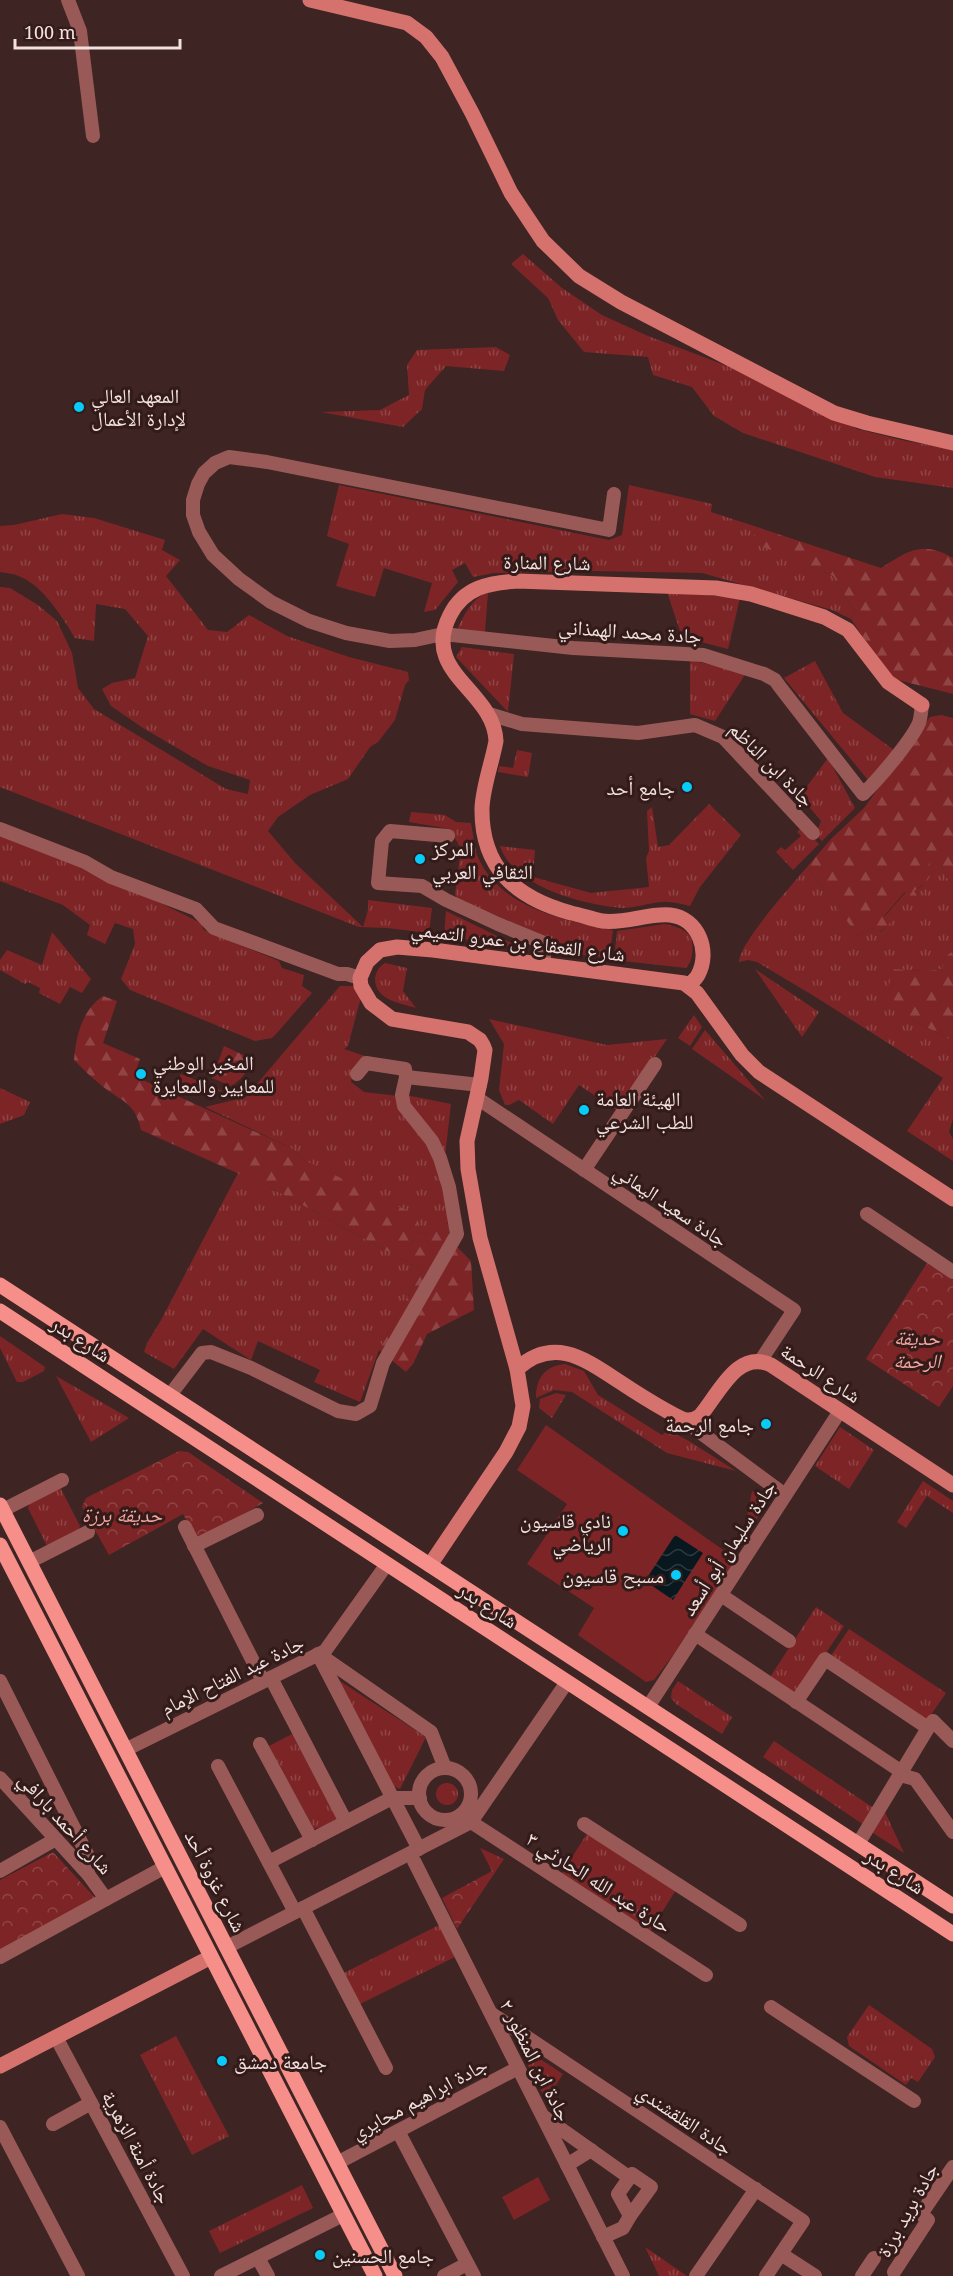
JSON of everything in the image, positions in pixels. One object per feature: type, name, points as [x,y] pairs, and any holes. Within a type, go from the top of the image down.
[{"type":"main road","points":[[310,0],[407,23],[426,37],[442,57],[511,193],[543,241],[579,276],[621,302],[834,412],[867,423],[953,443]]},
{"type":"main road","name":"شارع المنارة","points":[[443,634],[449,617],[460,601],[471,592],[489,584],[517,581],[732,590],[824,617],[848,630],[888,682],[922,705]]},
{"type":"main road","points":[[443,634],[444,655],[449,665],[489,714],[494,724],[496,741],[483,797],[483,836],[495,864],[507,880],[518,890],[543,904],[601,921],[669,915],[687,921],[700,936],[703,944],[699,974],[689,985],[742,1055],[759,1072],[953,1199]]},
{"type":"main road","name":"شارع القعقاع بن عمرو التميمي","points":[[360,978],[371,957],[388,947],[433,950],[544,964],[678,981],[689,985]]},
{"type":"main road","points":[[360,978],[371,1003],[392,1018],[468,1032],[480,1040],[485,1050],[467,1141],[468,1169],[480,1238],[517,1369],[524,1406],[519,1426],[506,1452],[419,1584]]},
{"type":"main road","name":"شارع بدر","points":[[0,1285],[953,1906]]},
{"type":"main road","name":"شارع بدر","points":[[0,1311],[953,1934]]},
{"type":"main road","points":[[517,1369],[525,1361],[536,1356],[566,1352],[587,1360],[639,1395],[685,1421]]},
{"type":"main road","name":"شارع الرحمة","points":[[685,1421],[700,1416],[742,1365],[761,1360],[953,1485]]},
{"type":"main road","name":"شارع غزوة أحد","points":[[1,1508],[395,2276]]},
{"type":"main road","name":"شارع غزوة أحد","points":[[1,1548],[375,2276]]},
{"type":"main road","points":[[0,2066],[211,1956]]},
{"type":"street","points":[[68,0],[80,31],[93,135]]},
{"type":"street","name":"جادة محمد الهمذاني","points":[[614,494],[609,530],[240,457],[221,460],[204,473],[193,500],[193,515],[199,532],[213,555],[239,579],[272,602],[309,621],[345,633],[399,641],[443,634],[573,648],[698,654],[754,670],[775,680],[862,794],[875,782],[915,730],[922,705]]},
{"type":"street","name":"جادة ابن الناظم","points":[[489,714],[505,721],[522,724],[638,733],[695,725],[723,737],[813,833]]},
{"type":"street","points":[[496,741],[507,730],[522,724]]},
{"type":"street","points":[[0,829],[85,862],[111,878],[196,909],[214,928],[338,974],[360,978]]},
{"type":"street","points":[[448,836],[390,831],[382,841],[378,882],[422,886],[446,900],[544,943],[544,964]]},
{"type":"street","points":[[170,1395],[202,1353],[211,1352],[251,1368],[338,1411],[356,1414],[370,1406],[383,1363],[457,1234],[451,1196],[440,1158],[432,1141],[404,1106],[402,1095],[406,1077],[405,1070],[366,1062],[357,1074]]},
{"type":"street","points":[[584,1170],[655,1064]]},
{"type":"street","points":[[406,1077],[478,1092]]},
{"type":"street","name":"جادة سعيد اليماني","points":[[478,1092],[584,1170],[794,1310],[761,1360]]},
{"type":"street","points":[[867,1214],[953,1272]]},
{"type":"street","name":"جادة سليمان أبو أسعد","points":[[648,1707],[840,1411]]},
{"type":"street","points":[[685,1421],[785,1495]]},
{"type":"street","points":[[1,1508],[62,1480]]},
{"type":"street","points":[[194,1545],[257,1515]]},
{"type":"street","points":[[185,1527],[346,1822]]},
{"type":"street","points":[[29,1562],[88,1532]]},
{"type":"street","name":"جادة عبد الفتاح الإمام","points":[[125,1750],[325,1651],[387,1564]]},
{"type":"street","points":[[721,1595],[789,1641]]},
{"type":"street","points":[[695,1634],[901,1774],[915,1779],[953,1832]]},
{"type":"street","points":[[318,1654],[430,1732],[445,1768]]},
{"type":"street","name":"جادة ابن المنظور ٢","points":[[318,1654],[392,1798],[416,1855],[490,2013],[623,2276]]},
{"type":"street","points":[[796,1701],[825,1659],[928,1728]]},
{"type":"street","points":[[0,1681],[87,1854],[88,1874]]},
{"type":"street","points":[[227,1947],[416,1855],[467,1817],[567,1682]]},
{"type":"street","points":[[858,1844],[933,1720],[953,1741]]},
{"type":"street","points":[[260,1744],[312,1840]]},
{"type":"street","points":[[218,1766],[269,1862],[299,1910],[386,2068]]},
{"type":"street","points":[[445,1768],[461,1774],[471,1788],[467,1817],[449,1820],[433,1817],[422,1805],[420,1798],[423,1781],[429,1774],[445,1768]]},
{"type":"street","name":"شارع أحمد بارافي","points":[[0,1778],[88,1874],[106,1899],[165,1867]]},
{"type":"street","points":[[269,1862],[392,1798],[420,1798]]},
{"type":"street","name":"حارة عبد الله الحارثي ٣","points":[[467,1817],[706,1975]]},
{"type":"street","points":[[584,1824],[740,1925]]},
{"type":"street","points":[[0,1871],[56,1839]]},
{"type":"street","points":[[0,1958],[106,1899]]},
{"type":"street","points":[[771,2007],[914,2101]]},
{"type":"street","name":"جادة القلقشندي","points":[[490,2013],[803,2221],[766,2276]]},
{"type":"street","name":"جادة أمنة الزهرية","points":[[57,2037],[183,2276]]},
{"type":"street","name":"جادة ابراهيم محايري","points":[[337,2163],[518,2068]]},
{"type":"street","points":[[53,2124],[91,2103]]},
{"type":"street","points":[[542,2116],[630,2178]]},
{"type":"street","points":[[0,2127],[78,2276]]},
{"type":"street","points":[[398,2131],[470,2270],[444,2276]]},
{"type":"street","points":[[567,2165],[591,2150]]},
{"type":"street","name":"جادة بريد برزة","points":[[894,2272],[928,2220],[921,2214],[953,2167]]},
{"type":"street","points":[[603,2237],[622,2228],[630,2217],[651,2187],[632,2174],[618,2194],[630,2217]]},
{"type":"street","points":[[696,2276],[756,2189]]},
{"type":"street","points":[[221,2276],[343,2214]]},
{"type":"street","points":[[781,2254],[815,2276]]},
{"type":"street","points":[[258,2258],[268,2276]]},
{"type":"street","points":[[862,2276],[874,2258]]},
{"type":"green space","points":[[523,254],[562,288],[602,315],[648,336],[754,376],[857,429],[953,449],[953,488],[875,477],[743,433],[714,416],[692,387],[653,375],[648,357],[584,352],[558,320],[548,298],[511,264]]},
{"type":"green space","points":[[496,347],[510,355],[504,371],[446,366],[425,390],[422,409],[403,427],[321,412],[380,410],[409,395],[407,365],[417,350]]},
{"type":"green space","points":[[339,485],[609,540],[622,535],[629,485],[712,504],[711,512],[757,527],[753,542],[833,576],[855,613],[851,619],[832,610],[702,573],[595,571],[494,573],[473,577],[465,563],[452,570],[458,582],[435,610],[424,612],[432,583],[384,568],[375,597],[336,586],[349,544],[327,536]]},
{"type":"green space","points":[[62,514],[94,518],[165,540],[162,550],[180,560],[166,576],[208,630],[227,632],[249,615],[287,636],[349,657],[408,672],[409,680],[405,685],[395,720],[378,742],[370,747],[348,779],[310,795],[278,817],[268,831],[295,863],[363,927],[368,910],[368,900],[432,908],[429,933],[359,927],[0,787],[0,587],[10,588],[38,605],[57,621],[72,653],[78,688],[94,709],[226,789],[248,794],[250,780],[208,766],[143,728],[111,706],[102,689],[112,683],[135,678],[148,636],[125,609],[96,604],[94,641],[75,638],[46,596],[20,577],[0,572],[0,526]]},
{"type":"green space","points":[[757,527],[881,568],[916,550],[932,550],[953,558],[953,694],[890,678],[851,619],[855,613],[833,576],[752,542]]},
{"type":"green space","points":[[488,592],[485,632],[459,629],[470,606]]},
{"type":"green space","points":[[667,592],[740,598],[728,649],[682,637]]},
{"type":"green space","points":[[462,647],[514,654],[508,712],[456,657]]},
{"type":"green space","points":[[690,660],[746,673],[715,721],[690,714]]},
{"type":"green space","points":[[815,661],[843,713],[894,750],[868,780],[784,678]]},
{"type":"green space","points":[[941,715],[953,718],[953,884],[947,878],[937,854],[922,873],[930,876],[926,883],[914,891],[917,896],[913,905],[908,901],[905,892],[884,916],[892,921],[880,932],[872,928],[858,936],[807,867],[831,839],[864,808],[930,717]]},
{"type":"green space","points":[[517,750],[532,753],[528,777],[498,772],[499,766],[513,768]]},
{"type":"green space","points":[[828,758],[855,808],[822,841],[816,835],[821,821],[800,796]]},
{"type":"green space","points":[[709,804],[741,835],[700,887],[690,906],[665,902],[622,908],[570,898],[534,883],[519,873],[507,860],[500,846],[535,850],[533,877],[591,893],[649,887],[646,858],[649,851],[647,811],[652,807],[658,847],[669,845]]},
{"type":"green space","points":[[411,812],[445,815],[456,822],[471,823],[477,855],[487,873],[500,888],[534,909],[574,922],[613,930],[609,958],[558,952],[552,939],[457,899],[455,894],[461,849],[450,829],[409,822]]},
{"type":"green space","points":[[802,827],[819,844],[793,870],[776,852],[781,847],[785,850],[801,836],[797,832]]},
{"type":"green space","points":[[0,832],[75,861],[201,923],[204,930],[279,961],[282,968],[304,975],[302,986],[312,993],[272,1038],[255,1041],[130,990],[121,979],[135,944],[133,929],[115,923],[105,944],[87,935],[90,925],[63,905],[0,881]]},
{"type":"green space","points":[[937,853],[947,878],[953,884],[953,951],[945,957],[943,969],[925,971],[893,969],[911,1019],[953,1041],[953,1119],[949,1132],[953,1139],[953,1161],[907,1131],[943,1078],[757,962],[748,960],[739,962],[748,941],[757,928],[807,867],[858,936],[872,928],[881,932],[891,921],[884,917],[906,892],[917,889],[925,883],[929,876],[921,874]]},
{"type":"green space","points":[[446,911],[522,948],[444,936]]},
{"type":"green space","points":[[665,924],[678,927],[690,936],[692,954],[686,968],[614,960],[617,931]]},
{"type":"green space","points":[[52,932],[91,979],[82,993],[70,987],[60,1004],[39,993],[40,988],[28,982],[25,984],[0,970],[0,960],[7,950],[42,965]]},
{"type":"green space","points":[[953,951],[953,1041],[911,1019],[887,992],[893,969],[925,971],[943,969],[945,957]]},
{"type":"green space","points":[[385,963],[407,968],[403,991],[416,1008],[389,1000],[379,992],[375,976],[378,969]]},
{"type":"green space","points":[[755,969],[819,1012],[802,1037]]},
{"type":"green space","points":[[340,986],[357,986],[361,997],[348,1046],[344,1049],[365,1056],[354,1066],[351,1082],[364,1092],[398,1096],[429,1143],[442,1179],[449,1221],[447,1223],[450,1226],[448,1238],[418,1232],[302,1159],[291,1148],[205,1107],[246,1097]]},
{"type":"green space","points":[[103,996],[117,1001],[103,1043],[140,1059],[134,1076],[291,1148],[302,1159],[416,1215],[418,1232],[429,1234],[440,1230],[471,1261],[474,1310],[427,1334],[413,1364],[406,1372],[379,1350],[422,1270],[273,1189],[141,1130],[131,1108],[98,1083],[74,1060],[81,1024],[90,1009]]},
{"type":"green space","points":[[694,1015],[702,1027],[690,1046],[678,1038]]},
{"type":"green space","points":[[489,1019],[607,1045],[667,1039],[618,1111],[579,1085],[553,1124],[519,1100],[505,1105],[499,1090],[504,1044]]},
{"type":"green space","points":[[705,1030],[765,1100],[692,1049]]},
{"type":"green space","points":[[224,1046],[252,1059],[244,1074],[231,1086],[212,1078]]},
{"type":"green space","points":[[181,1073],[223,1091],[204,1092],[178,1082]]},
{"type":"green space","points":[[0,1088],[30,1102],[24,1115],[0,1124]]},
{"type":"green space","points":[[406,1095],[451,1104],[445,1156],[414,1113]]},
{"type":"green space","points":[[238,1173],[273,1189],[422,1270],[379,1350],[360,1402],[314,1382],[320,1370],[258,1341],[251,1360],[203,1329],[174,1369],[144,1352]]},
{"type":"green space","name":"حديقة الرحمة","points":[[927,1263],[953,1280],[953,1386],[939,1407],[866,1359]]},
{"type":"green space","points":[[0,1336],[45,1367],[44,1371],[23,1382],[17,1382],[0,1348]]},
{"type":"green space","points":[[565,1364],[584,1371],[598,1395],[662,1435],[668,1430],[736,1471],[667,1453],[572,1392],[554,1390],[536,1398],[538,1385],[543,1375],[552,1367]]},
{"type":"green space","points":[[56,1376],[129,1418],[91,1442]]},
{"type":"green space","points":[[556,1393],[566,1395],[552,1418],[539,1408],[540,1399]]},
{"type":"green space","name":"نادي قاسيون الرياضي","points":[[546,1425],[736,1559],[674,1654],[654,1680],[646,1682],[578,1635],[594,1608],[527,1564],[567,1504],[517,1470]]},
{"type":"green space","points":[[840,1427],[874,1450],[849,1489],[815,1466]]},
{"type":"green space","name":"حديقة برزة","points":[[179,1451],[188,1452],[263,1503],[197,1540],[183,1514],[109,1555],[82,1507],[86,1498]]},
{"type":"green space","points":[[923,1481],[953,1501],[953,1513],[927,1496],[906,1528],[897,1522]]},
{"type":"green space","points":[[55,1488],[61,1489],[80,1526],[77,1534],[47,1546],[28,1508],[30,1501]]},
{"type":"green space","points":[[752,1491],[767,1501],[741,1547]]},
{"type":"green space","points":[[816,1607],[844,1626],[800,1692],[795,1695],[770,1677]]},
{"type":"green space","points":[[849,1629],[946,1693],[926,1722],[830,1657]]},
{"type":"green space","points":[[332,1676],[426,1737],[400,1789],[391,1785]]},
{"type":"green space","points":[[678,1681],[732,1717],[722,1734],[676,1704],[671,1698],[672,1690]]},
{"type":"green space","points":[[292,1734],[338,1818],[332,1825],[314,1829],[269,1746]]},
{"type":"green space","points":[[774,1741],[875,1809],[864,1825],[763,1757]]},
{"type":"green space","points":[[443,1783],[451,1783],[458,1790],[458,1798],[451,1805],[443,1805],[436,1798],[436,1790]]},
{"type":"green space","points":[[884,1810],[904,1853],[870,1831]]},
{"type":"green space","points":[[588,1832],[676,1890],[650,1931],[562,1873]]},
{"type":"green space","points":[[480,1848],[504,1859],[457,1929],[442,1898],[492,1871]]},
{"type":"green space","points":[[53,1852],[97,1900],[0,1952],[0,1880]]},
{"type":"green space","points":[[445,1922],[461,1954],[354,2007],[338,1976]]},
{"type":"green space","points":[[869,2005],[932,2049],[935,2057],[918,2082],[911,2078],[906,2085],[849,2046],[847,2037]]},
{"type":"green space","points":[[176,2036],[229,2136],[192,2155],[140,2055]]},
{"type":"green space","points":[[528,2051],[563,2074],[546,2100],[523,2056]]},
{"type":"green space","points":[[538,2177],[550,2200],[514,2220],[502,2197]]},
{"type":"green space","points":[[302,2185],[313,2208],[220,2253],[209,2231]]},
{"type":"green space","points":[[645,2247],[687,2276],[659,2276]]},
{"type":"water","points":[[675,1535],[703,1553],[673,1600],[645,1581]]},
{"type":"place","name":"المعهد العالي لإدارة الأعمال","points":[[79,407]]},
{"type":"place","name":"جامع أحد","points":[[687,787]]},
{"type":"place","name":"المركز الثقافي العربي","points":[[420,859]]},
{"type":"place","name":"المخبر الوطني للمعايير والمعايرة","points":[[141,1074]]},
{"type":"place","name":"الهيئة العامة للطب الشرعي","points":[[584,1110]]},
{"type":"place","name":"جامع الرحمة","points":[[766,1424]]},
{"type":"place","name":"نادي قاسيون الرياضي","points":[[623,1531]]},
{"type":"place","name":"مسبح قاسيون","points":[[676,1575]]},
{"type":"place","name":"جامعة دمشق","points":[[222,2061]]},
{"type":"place","name":"جامع الحسنين","points":[[320,2255]]}]
